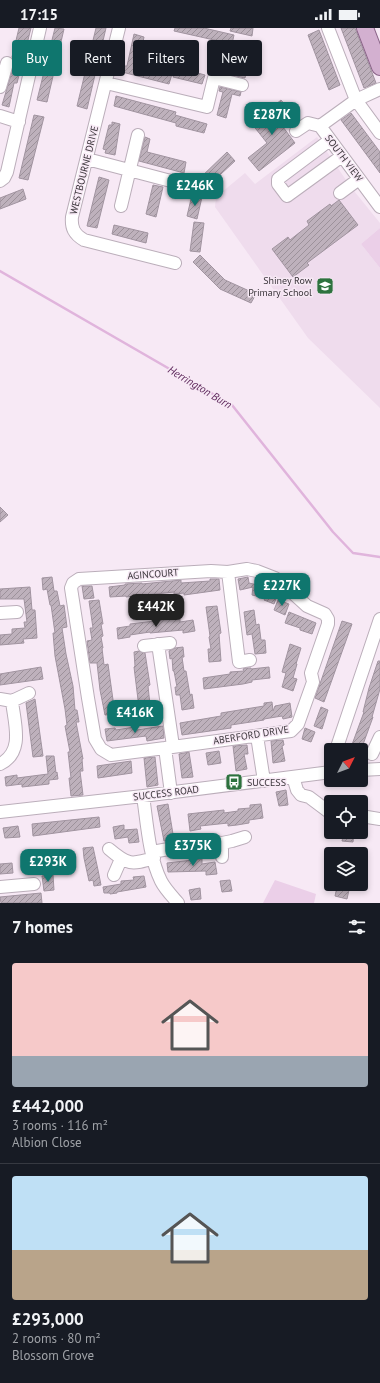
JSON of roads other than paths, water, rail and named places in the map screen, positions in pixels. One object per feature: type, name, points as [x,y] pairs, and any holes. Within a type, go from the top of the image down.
[{"type":"main road","points":[[365,28],[380,67]]},
{"type":"street","points":[[0,181],[4,178],[7,172],[40,28]]},
{"type":"street","name":"WESTBOURNE DRIVE","points":[[119,28],[72,217],[72,224],[74,231],[78,236],[92,242],[175,263]]},
{"type":"street","points":[[328,28],[356,100],[380,133]]},
{"type":"street","points":[[0,87],[7,62]]},
{"type":"street","points":[[106,83],[207,107],[214,78],[242,85]]},
{"type":"street","name":"SOUTH VIEW","points":[[380,90],[356,100],[320,126],[380,207]]},
{"type":"street","points":[[0,116],[19,122]]},
{"type":"street","points":[[296,131],[308,123],[320,126]]},
{"type":"street","points":[[121,206],[138,135]]},
{"type":"street","points":[[330,140],[278,179],[278,184],[287,196],[342,156]]},
{"type":"street","points":[[87,158],[186,185]]},
{"type":"street","points":[[340,194],[360,179]]},
{"type":"street","name":"AGINCOURT","points":[[79,579],[211,571],[228,572],[247,569],[275,578],[307,606],[325,614],[328,619]]},
{"type":"street","points":[[228,572],[240,662]]},
{"type":"street","name":"ABERFORD DRIVE","points":[[79,579],[72,583],[71,588],[95,739],[101,749],[111,755],[258,736],[292,730],[298,724],[313,682],[311,674],[328,624],[328,619]]},
{"type":"street","points":[[0,613],[17,612]]},
{"type":"street","points":[[338,743],[380,619]]},
{"type":"street","points":[[144,646],[170,643]]},
{"type":"street","points":[[158,644],[169,747],[171,793]]},
{"type":"street","points":[[0,764],[9,758],[14,752],[17,743],[6,700],[29,693]]},
{"type":"street","points":[[258,736],[264,781]]},
{"type":"street","points":[[372,754],[380,737]]},
{"type":"street","points":[[368,770],[380,769]]},
{"type":"street","name":"SUCCESS ROAD","points":[[0,812],[171,793],[293,777],[324,770]]},
{"type":"street","points":[[293,777],[297,790],[301,795],[309,797],[324,808]]},
{"type":"street","points":[[143,796],[149,841],[153,855],[162,882],[178,903]]},
{"type":"street","points":[[368,817],[380,819]]},
{"type":"street","points":[[109,850],[121,860],[133,863],[153,855],[207,842],[222,843],[245,837]]},
{"type":"street","points":[[222,843],[222,857]]},
{"type":"street","points":[[114,875],[121,860]]},
{"type":"street","points":[[0,887],[34,884]]},
{"type":"waterway","name":"Herrington Burn","points":[[0,271],[232,405],[333,532],[353,553],[380,557]]},
{"type":"place","name":"Shiney Row Primary School","points":[[325,286]]},
{"type":"place","name":"SUCCESS","points":[[234,782]]}]
